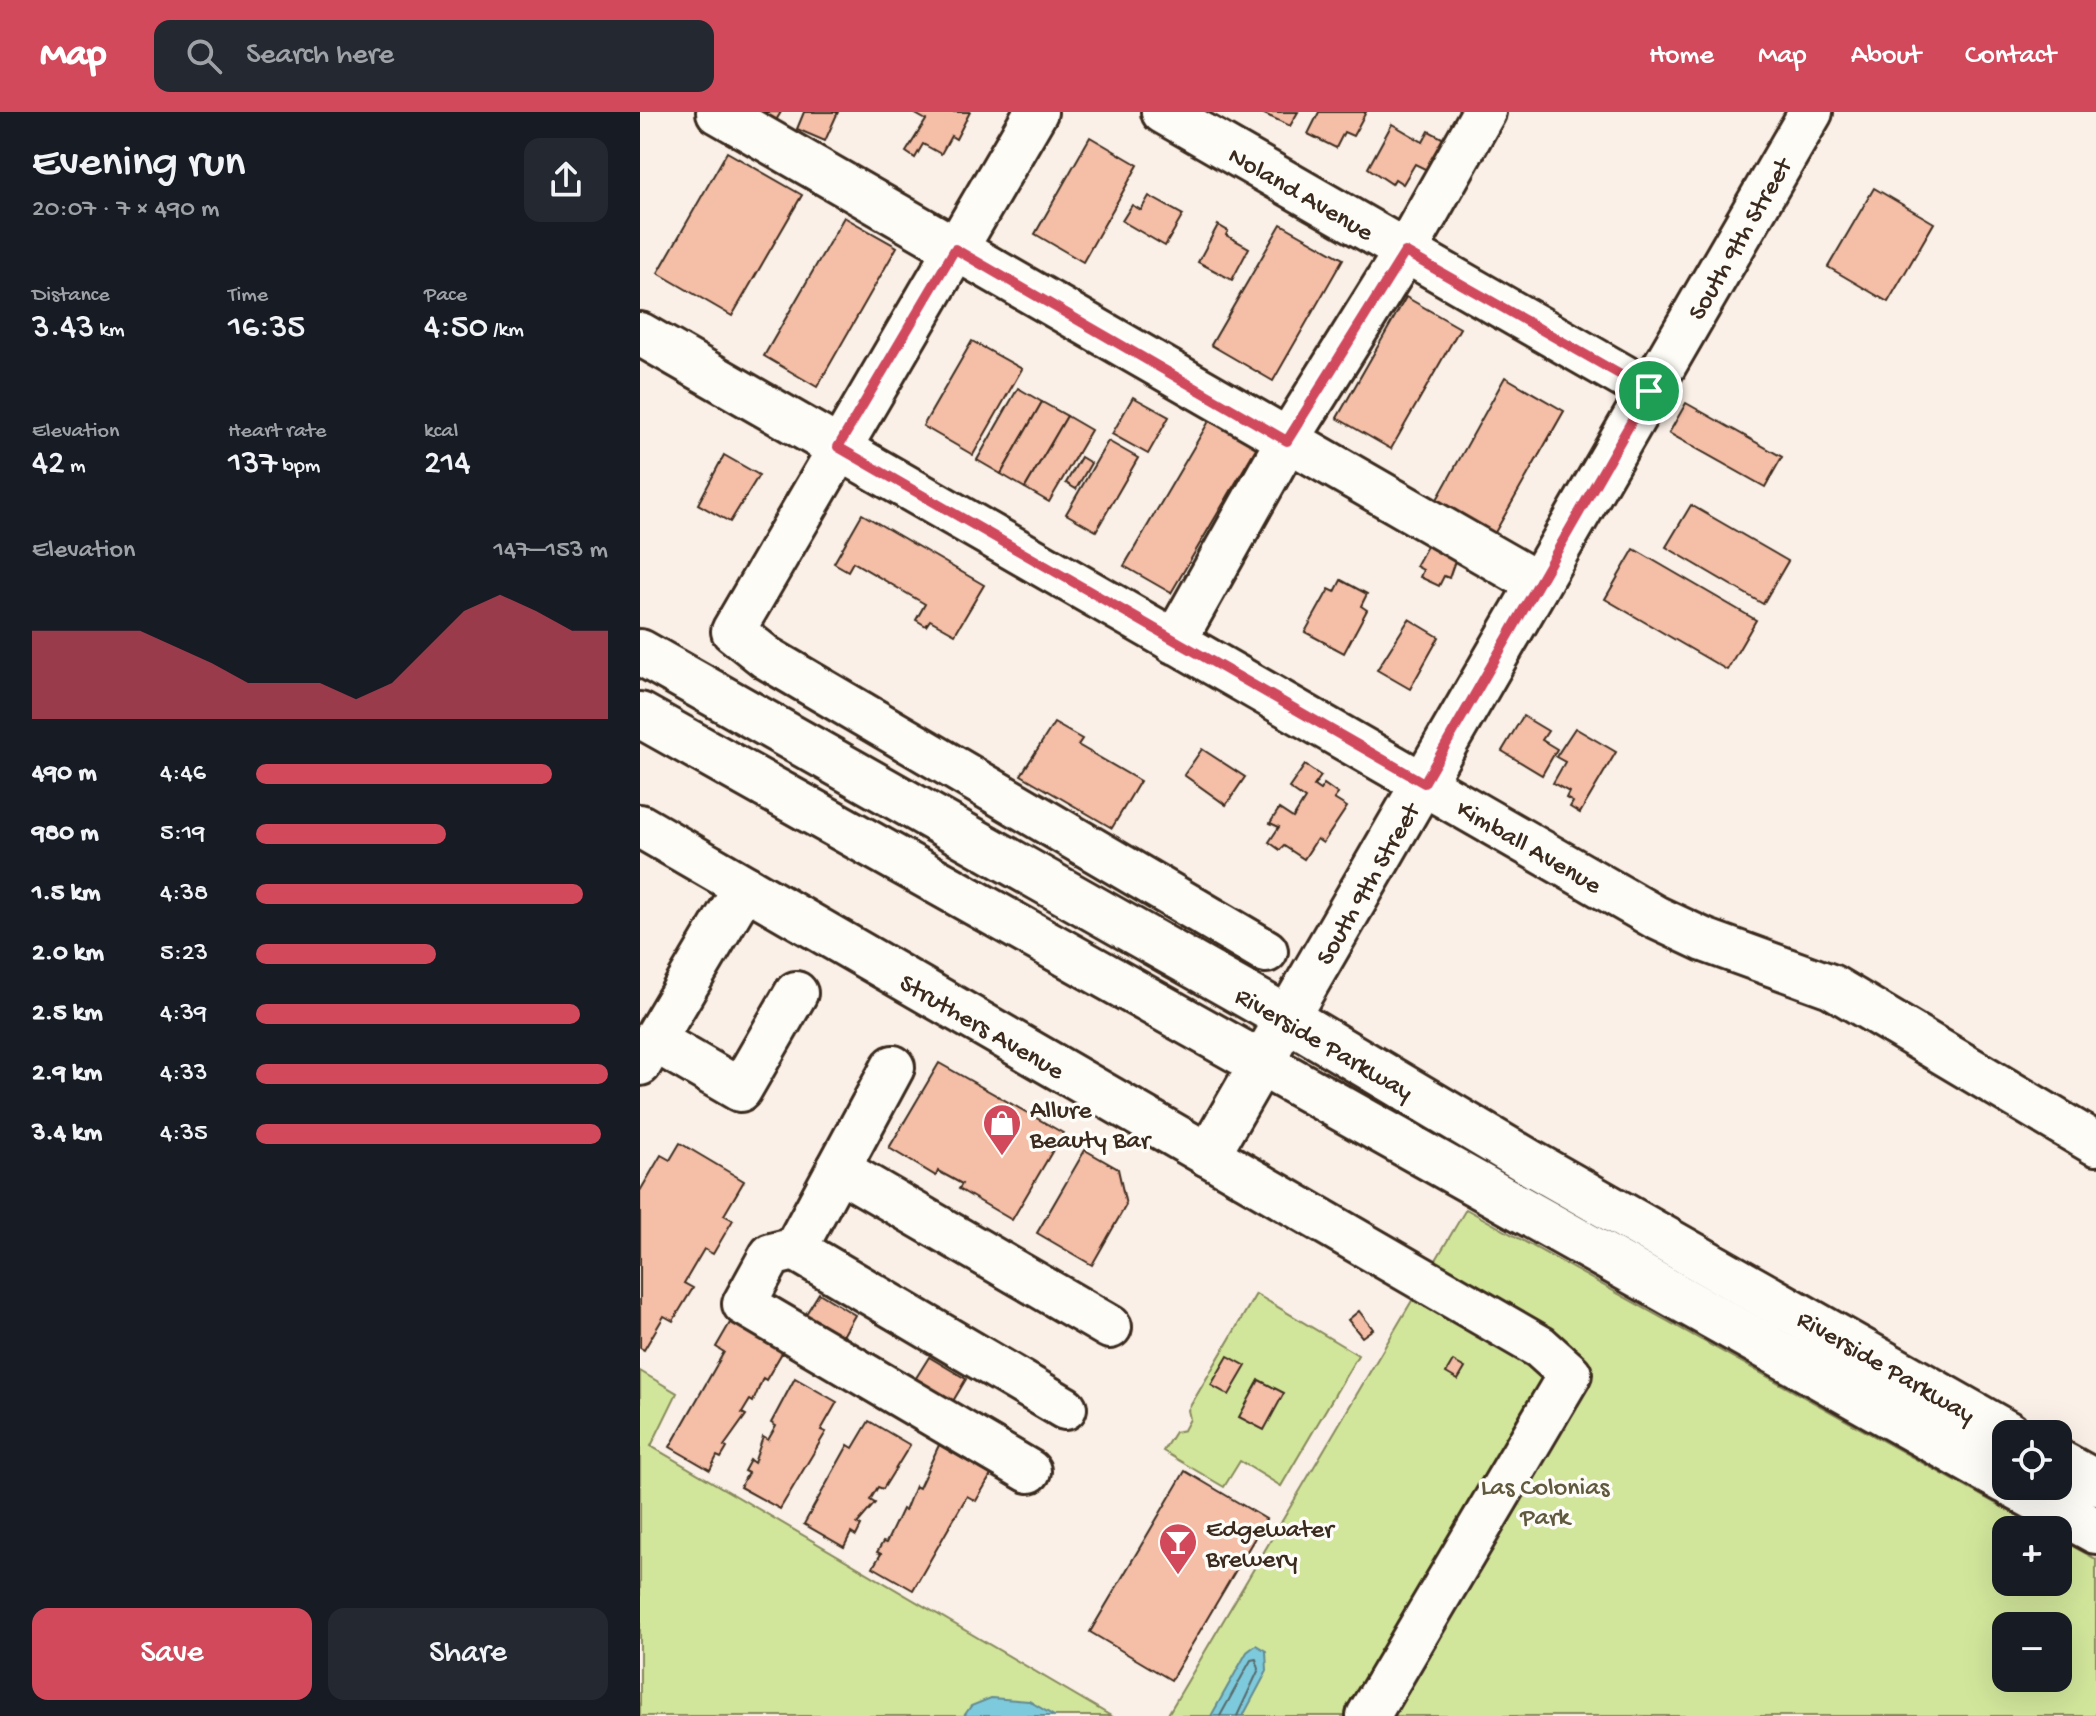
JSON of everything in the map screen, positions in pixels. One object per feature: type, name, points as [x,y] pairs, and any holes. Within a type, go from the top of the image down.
[{"type":"main road","name":"Riverside Parkway","points":[[640,652],[1287,1018],[1529,1162],[1992,1425]]},
{"type":"main road","name":"Riverside Parkway","points":[[640,715],[1992,1473]]},
{"type":"main road","points":[[2072,1470],[2096,1483]]},
{"type":"main road","points":[[2040,1500],[2096,1531]]},
{"type":"street","points":[[718,112],[1537,583]]},
{"type":"street","points":[[1036,112],[733,631],[767,658],[1266,951]]},
{"type":"street","name":"Noland Avenue","points":[[1163,112],[1649,391]]},
{"type":"street","points":[[1174,642],[1287,441],[1405,252],[1484,112]]},
{"type":"street","name":"South 9th Street","points":[[1208,1155],[1811,112]]},
{"type":"street","name":"Kimball Avenue","points":[[640,334],[1655,917],[1704,940],[1831,986],[2096,1144]]},
{"type":"street","name":"Struthers Avenue","points":[[640,826],[1540,1347],[1570,1374],[1368,1716]]},
{"type":"street","points":[[745,887],[647,1052],[740,1090],[796,993]]},
{"type":"street","points":[[795,1249],[893,1067]]},
{"type":"street","points":[[838,1169],[1110,1327]]},
{"type":"street","points":[[1029,1471],[744,1304],[771,1255],[795,1249],[1065,1408]]},
{"type":"green space","name":"Las Colonias Park","points":[[1466,1209],[2018,1516],[1992,1516],[1992,1596],[2072,1596],[2072,1546],[2096,1559],[2096,1716],[1167,1716]]},
{"type":"green space","points":[[1256,1294],[1358,1355],[1281,1486],[1240,1461],[1224,1487],[1163,1451],[1175,1432],[1184,1430],[1190,1419],[1188,1410]]},
{"type":"green space","points":[[640,1371],[677,1393],[651,1446],[1111,1716],[640,1716]]},
{"type":"water","points":[[1256,1645],[1266,1651],[1267,1671],[1243,1716],[1211,1716],[1247,1652]]},
{"type":"water","points":[[991,1698],[1029,1701],[1054,1716],[964,1716],[971,1706]]},
{"type":"building","points":[[749,112],[781,112],[772,127]]},
{"type":"building","points":[[804,112],[838,112],[825,141],[797,129]]},
{"type":"building","points":[[912,112],[970,112],[956,139],[951,136],[941,154],[923,144],[915,158],[906,152],[926,120]]},
{"type":"building","points":[[1260,112],[1298,112],[1290,126]]},
{"type":"building","points":[[1319,112],[1366,112],[1353,136],[1344,132],[1336,148],[1308,134]]},
{"type":"building","points":[[1392,124],[1423,142],[1429,131],[1444,139],[1427,170],[1415,164],[1403,184],[1395,179],[1392,184],[1368,168]]},
{"type":"building","points":[[1090,137],[1138,165],[1083,262],[1035,234]]},
{"type":"building","points":[[727,152],[802,195],[732,316],[658,273]]},
{"type":"building","points":[[1874,188],[1934,223],[1888,302],[1828,267]]},
{"type":"building","points":[[1149,196],[1183,215],[1165,246],[1122,221],[1132,205],[1141,210]]},
{"type":"building","points":[[844,217],[897,247],[817,387],[764,356]]},
{"type":"building","points":[[1281,224],[1343,259],[1273,381],[1211,345]]},
{"type":"building","points":[[1218,225],[1228,231],[1226,235],[1249,248],[1232,280],[1198,262]]},
{"type":"building","points":[[1406,297],[1460,328],[1391,449],[1337,418]]},
{"type":"building","points":[[972,341],[1022,369],[973,455],[923,426]]},
{"type":"building","points":[[1505,377],[1564,411],[1493,536],[1435,503]]},
{"type":"building","points":[[1018,388],[1042,402],[1001,474],[977,460]]},
{"type":"building","points":[[1133,397],[1169,417],[1148,454],[1112,434]]},
{"type":"building","points":[[1042,402],[1067,416],[1025,488],[1001,474]]},
{"type":"building","points":[[1686,403],[1782,457],[1765,487],[1669,433]]},
{"type":"building","points":[[1067,416],[1091,430],[1049,502],[1025,488]]},
{"type":"building","points":[[1212,416],[1259,443],[1171,593],[1124,566]]},
{"type":"building","points":[[1108,441],[1138,458],[1096,531],[1066,514]]},
{"type":"building","points":[[724,455],[759,475],[730,522],[698,504]]},
{"type":"building","points":[[1081,457],[1091,463],[1076,489],[1066,483]]},
{"type":"building","points":[[1691,505],[1788,561],[1763,604],[1666,547]]},
{"type":"building","points":[[862,514],[984,585],[955,634],[930,620],[926,626],[916,620],[925,604],[853,562],[848,571],[834,563]]},
{"type":"building","points":[[1437,544],[1457,555],[1449,578],[1444,576],[1439,586],[1420,577],[1423,570],[1416,566],[1427,546],[1434,550]]},
{"type":"building","points":[[1634,549],[1756,620],[1727,670],[1605,599]]},
{"type":"building","points":[[1341,580],[1367,594],[1361,606],[1367,610],[1344,653],[1305,632],[1329,589],[1335,592]]},
{"type":"building","points":[[1409,619],[1439,637],[1410,689],[1377,670]]},
{"type":"building","points":[[1523,716],[1548,731],[1542,740],[1557,749],[1542,775],[1502,751]]},
{"type":"building","points":[[1054,723],[1082,739],[1078,745],[1140,781],[1112,828],[1021,775]]},
{"type":"building","points":[[1575,728],[1616,752],[1580,813],[1570,807],[1573,802],[1566,798],[1569,792],[1553,783],[1565,762],[1556,757]]},
{"type":"building","points":[[1202,749],[1245,777],[1226,805],[1184,775]]},
{"type":"building","points":[[1305,765],[1321,776],[1314,786],[1320,790],[1324,784],[1338,794],[1334,799],[1347,807],[1323,843],[1317,839],[1304,859],[1284,846],[1280,850],[1269,842],[1279,827],[1270,823],[1279,809],[1293,818],[1305,799],[1289,788]]},
{"type":"building","points":[[939,1063],[1063,1133],[1012,1220],[959,1189],[962,1184],[938,1171],[936,1176],[889,1148]]},
{"type":"building","points":[[680,1143],[744,1181],[724,1215],[733,1220],[713,1254],[704,1249],[684,1283],[693,1288],[673,1321],[664,1316],[644,1350],[640,1348],[640,1191],[661,1155],[670,1160]]},
{"type":"building","points":[[1085,1150],[1118,1169],[1126,1205],[1092,1265],[1037,1233]]},
{"type":"building","points":[[819,1293],[855,1315],[839,1343],[801,1322]]},
{"type":"building","points":[[1359,1311],[1373,1329],[1362,1337],[1348,1320]]},
{"type":"building","points":[[731,1321],[783,1351],[766,1380],[763,1378],[753,1402],[750,1400],[742,1413],[746,1415],[724,1446],[727,1448],[721,1458],[717,1456],[710,1470],[670,1447],[724,1352],[716,1347]]},
{"type":"building","points":[[1228,1356],[1246,1366],[1229,1395],[1211,1385]]},
{"type":"building","points":[[929,1357],[966,1379],[949,1408],[911,1386]]},
{"type":"building","points":[[1453,1361],[1465,1368],[1458,1380],[1446,1373]]},
{"type":"building","points":[[795,1378],[837,1402],[821,1430],[826,1432],[780,1509],[740,1487],[748,1473],[744,1471],[750,1460],[754,1463],[763,1437],[768,1440],[776,1426],[771,1423]]},
{"type":"building","points":[[1259,1380],[1284,1393],[1264,1430],[1239,1417]]},
{"type":"building","points":[[869,1421],[910,1445],[883,1489],[878,1487],[870,1500],[875,1503],[857,1524],[861,1526],[856,1536],[851,1533],[844,1547],[804,1524],[848,1445],[853,1448]]},
{"type":"building","points":[[939,1445],[991,1475],[976,1501],[967,1496],[913,1590],[873,1567],[881,1554],[877,1552],[883,1542],[886,1543],[902,1509],[905,1511],[915,1486],[919,1488]]},
{"type":"building","name":"Edgewater Brewery","points":[[1185,1471],[1266,1519],[1171,1680],[1090,1632]]},
{"type":"place","name":"Allure Beauty Bar","points":[[1002,1157]]},
{"type":"place","name":"Edgewater Brewery","points":[[1178,1576]]},
{"type":"route","points":[[955,249],[1287,441],[1405,252],[1649,391],[1424,783],[838,447],[955,249]]}]
